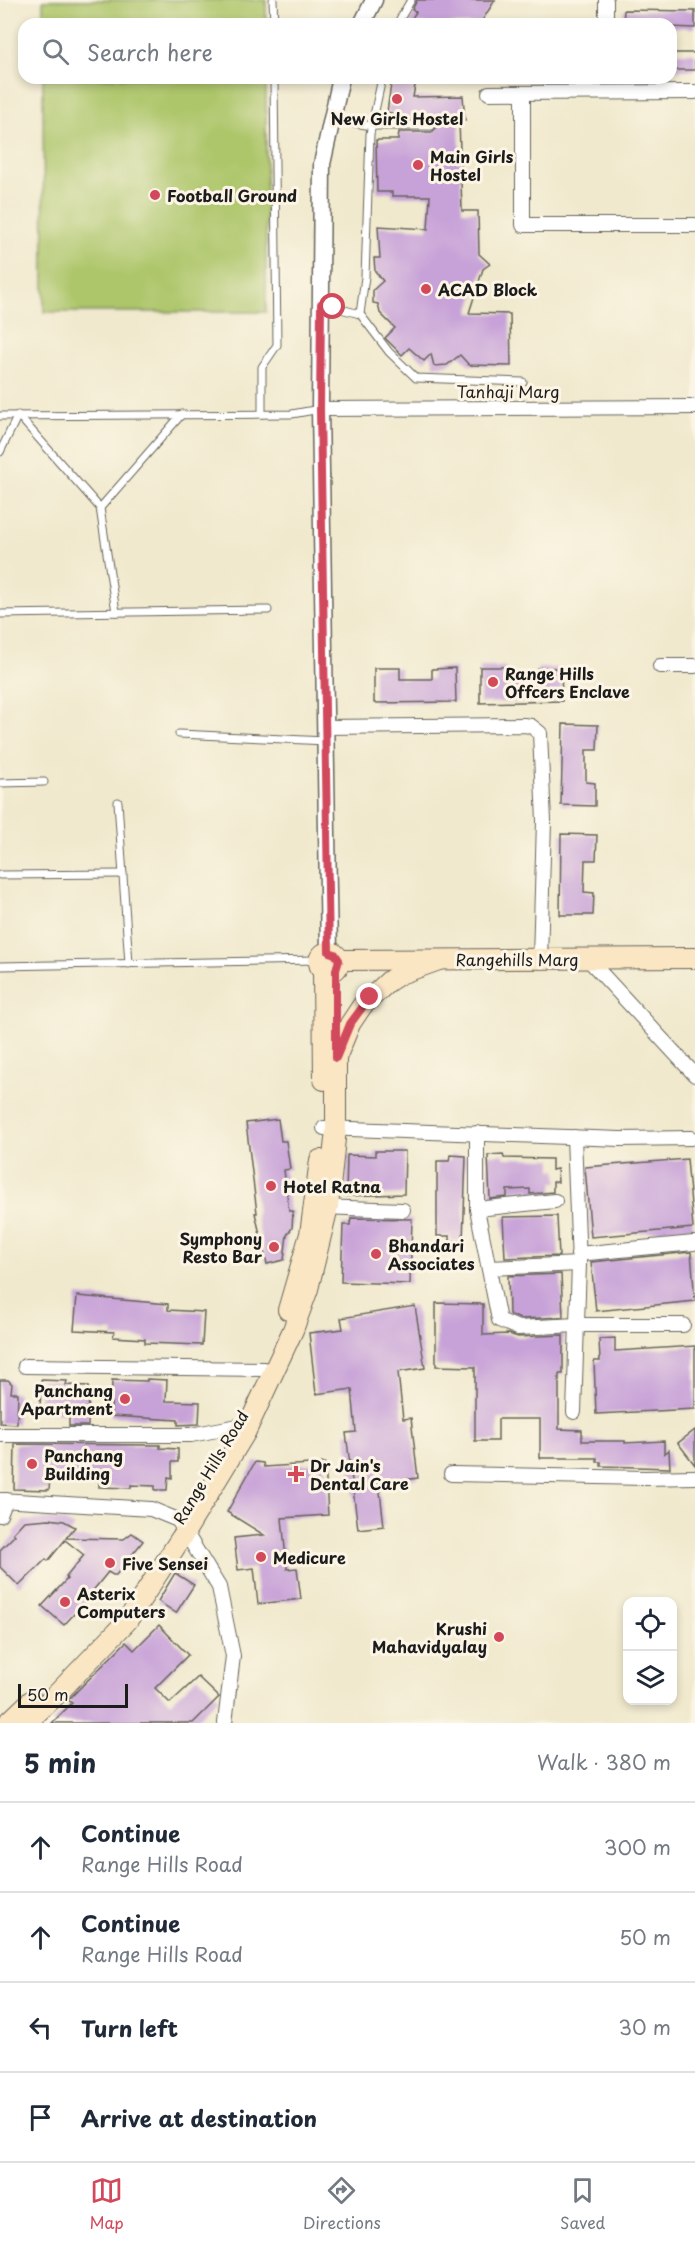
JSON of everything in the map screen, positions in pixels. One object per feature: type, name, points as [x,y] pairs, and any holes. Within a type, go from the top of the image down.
[{"type":"main road","name":"Rangehills Marg","points":[[329,962],[695,958]]},
{"type":"main road","points":[[336,1058],[350,1024],[362,1006],[378,990],[400,974],[439,960]]},
{"type":"main road","points":[[329,962],[336,1058],[330,1129]]},
{"type":"main road","name":"Range Hills Road","points":[[8,1723],[34,1699],[116,1612],[182,1526],[238,1426],[284,1326],[320,1207],[330,1129],[324,1090],[329,962]]},
{"type":"main road","points":[[26,1723],[127,1620],[182,1526],[245,1433],[293,1330],[308,1289],[320,1207]]},
{"type":"street","points":[[365,18],[374,0]]},
{"type":"street","points":[[606,0],[606,18]]},
{"type":"street","points":[[329,962],[320,409],[322,164],[340,84]]},
{"type":"street","points":[[489,93],[523,93],[606,85],[695,92]]},
{"type":"street","points":[[523,93],[524,225],[695,225]]},
{"type":"street","name":"Tanhaji Marg","points":[[320,409],[695,406]]},
{"type":"street","points":[[660,666],[695,666]]},
{"type":"street","points":[[326,734],[524,725],[531,726],[540,733],[544,820],[540,959]]},
{"type":"street","points":[[588,959],[695,1075]]},
{"type":"street","points":[[330,1129],[574,1137],[691,1138]]},
{"type":"street","points":[[477,1133],[477,1209],[500,1320],[518,1328],[577,1325],[682,1325]]},
{"type":"street","points":[[574,1137],[578,1259],[574,1412]]},
{"type":"street","points":[[477,1209],[555,1201]]},
{"type":"street","points":[[320,1207],[403,1210]]},
{"type":"street","points":[[489,1268],[578,1259],[694,1242]]},
{"type":"street","points":[[25,1366],[264,1369]]},
{"type":"street","points":[[0,1435],[191,1435],[238,1426]]},
{"type":"street","points":[[451,1474],[695,1477]]},
{"type":"street","points":[[0,1515],[3,1500],[151,1509],[182,1526],[219,1587],[233,1656],[225,1723]]},
{"type":"lane","points":[[273,0],[274,18]]},
{"type":"lane","points":[[400,18],[411,0]]},
{"type":"lane","points":[[262,414],[262,367],[277,345],[274,84]]},
{"type":"lane","points":[[360,314],[365,277],[372,126],[381,84]]},
{"type":"lane","points":[[331,119],[372,126],[430,126]]},
{"type":"lane","points":[[321,304],[360,314],[389,352],[416,378],[523,382]]},
{"type":"lane","points":[[0,416],[292,414],[320,409]]},
{"type":"lane","points":[[100,508],[182,414]]},
{"type":"lane","points":[[0,452],[18,416]]},
{"type":"lane","points":[[18,416],[100,508],[116,612]]},
{"type":"lane","points":[[0,614],[268,610]]},
{"type":"lane","points":[[179,734],[326,734]]},
{"type":"lane","points":[[0,783],[44,782]]},
{"type":"lane","points":[[118,802],[129,964]]},
{"type":"lane","points":[[0,876],[123,874]]},
{"type":"lane","points":[[0,966],[329,962]]},
{"type":"green space","points":[[43,0],[266,0],[266,18],[43,18]]},
{"type":"green space","name":"Football Ground","points":[[43,84],[266,84],[266,312],[44,312]]},
{"type":"building","points":[[417,0],[495,0],[484,18],[412,18],[416,12],[412,10]]},
{"type":"building","points":[[624,10],[695,11],[695,28],[677,27],[677,18],[623,18]]},
{"type":"building","points":[[677,53],[695,53],[695,70],[677,70]]},
{"type":"building","points":[[391,84],[415,84],[413,97],[463,96],[465,120],[459,120],[462,211],[478,211],[479,254],[490,264],[483,269],[469,313],[510,314],[511,366],[469,365],[460,355],[447,365],[434,366],[431,354],[424,361],[409,348],[402,355],[385,338],[395,328],[380,313],[378,304],[373,303],[373,290],[383,281],[375,271],[374,258],[380,258],[378,226],[428,229],[430,196],[392,196],[392,192],[377,192],[376,140],[398,140],[399,132],[432,132],[437,127],[432,120],[400,120],[400,115],[387,112]]},
{"type":"building","name":"Range Hills Offcers Enclave","points":[[480,667],[506,667],[506,678],[538,678],[538,668],[561,668],[562,701],[480,703]]},
{"type":"building","name":"Range Hills Offcers Enclave","points":[[374,668],[400,668],[400,679],[432,679],[432,669],[455,668],[456,702],[374,703]]},
{"type":"building","name":"Range Hills Offcers Enclave","points":[[563,724],[598,725],[597,750],[586,750],[586,782],[595,783],[595,806],[561,805]]},
{"type":"building","points":[[561,834],[597,835],[596,860],[585,860],[584,892],[594,893],[593,915],[560,915]]},
{"type":"building","points":[[278,1119],[281,1141],[286,1141],[290,1169],[284,1170],[289,1211],[293,1211],[292,1228],[287,1235],[284,1260],[267,1264],[255,1213],[257,1213],[246,1123]]},
{"type":"building","points":[[375,1151],[405,1151],[404,1194],[346,1196],[347,1155],[375,1156]]},
{"type":"building","points":[[503,1154],[504,1158],[552,1159],[552,1170],[557,1169],[558,1182],[553,1182],[553,1192],[530,1194],[530,1189],[507,1190],[507,1197],[490,1199],[488,1155]]},
{"type":"building","points":[[450,1155],[466,1156],[463,1241],[450,1241],[450,1236],[437,1236],[437,1161],[449,1161]]},
{"type":"building","points":[[687,1159],[693,1228],[591,1237],[585,1167]]},
{"type":"building","points":[[557,1216],[559,1256],[505,1258],[503,1217]]},
{"type":"building","name":"Bhandari Associates","points":[[351,1218],[412,1219],[410,1284],[341,1282],[343,1225],[350,1225]]},
{"type":"building","points":[[691,1252],[695,1301],[596,1311],[591,1262]]},
{"type":"building","points":[[561,1274],[563,1317],[520,1319],[509,1314],[508,1276]]},
{"type":"building","points":[[77,1296],[168,1304],[168,1310],[204,1312],[202,1345],[145,1343],[145,1339],[113,1337],[114,1332],[74,1330]]},
{"type":"building","points":[[436,1303],[483,1304],[483,1335],[509,1334],[518,1337],[563,1335],[563,1374],[559,1374],[559,1429],[582,1430],[582,1441],[625,1441],[625,1443],[664,1441],[664,1454],[669,1450],[670,1468],[601,1466],[597,1458],[540,1458],[540,1419],[498,1419],[498,1441],[475,1441],[475,1367],[436,1366]]},
{"type":"building","points":[[415,1306],[425,1368],[398,1372],[403,1419],[411,1418],[418,1478],[379,1483],[384,1526],[358,1529],[346,1433],[356,1432],[352,1389],[316,1394],[309,1333],[343,1329],[341,1318]]},
{"type":"building","points":[[615,1338],[615,1351],[695,1346],[695,1409],[596,1414],[594,1361],[600,1361],[599,1339]]},
{"type":"building","points":[[147,1379],[167,1380],[166,1401],[200,1402],[199,1424],[178,1425],[178,1420],[111,1416],[112,1380],[147,1381]]},
{"type":"building","points":[[0,1380],[8,1380],[12,1384],[11,1393],[18,1393],[17,1424],[0,1423]]},
{"type":"building","points":[[41,1380],[67,1381],[66,1385],[89,1386],[88,1426],[69,1426],[69,1413],[40,1412]]},
{"type":"building","points":[[695,1430],[695,1465],[678,1443]]},
{"type":"building","points":[[15,1444],[160,1445],[160,1448],[178,1449],[178,1462],[172,1462],[172,1478],[168,1477],[167,1490],[155,1490],[155,1486],[99,1487],[99,1480],[50,1479],[49,1490],[14,1489]]},
{"type":"building","points":[[255,1462],[263,1463],[264,1467],[325,1463],[328,1515],[282,1518],[287,1569],[297,1568],[301,1599],[258,1604],[254,1568],[238,1570],[234,1538],[264,1535],[227,1512]]},
{"type":"building","points":[[49,1519],[64,1521],[75,1527],[66,1538],[124,1539],[132,1533],[143,1541],[116,1575],[108,1572],[88,1599],[64,1625],[42,1606],[67,1579],[66,1577],[84,1555],[65,1540],[48,1561],[46,1559],[19,1586],[0,1567],[0,1550],[15,1535],[13,1533],[24,1521]]},
{"type":"building","points":[[175,1573],[194,1585],[176,1613],[158,1601]]},
{"type":"building","points":[[159,1625],[188,1655],[155,1688],[170,1703],[198,1677],[219,1697],[193,1723],[52,1723],[72,1703],[68,1700],[126,1642],[134,1650]]},
{"type":"place","name":"New Girls Hostel","points":[[397,99]]},
{"type":"place","name":"Main Girls Hostel","points":[[418,165]]},
{"type":"place","name":"Football Ground","points":[[155,195]]},
{"type":"place","name":"ACAD Block","points":[[426,289]]},
{"type":"place","name":"Range Hills Offcers Enclave","points":[[493,682]]},
{"type":"place","name":"Hotel Ratna","points":[[271,1186]]},
{"type":"place","name":"Symphony Resto Bar","points":[[274,1247]]},
{"type":"place","name":"Bhandari Associates","points":[[376,1254]]},
{"type":"place","name":"Panchang Apartment","points":[[125,1399]]},
{"type":"place","name":"Panchang Building","points":[[32,1464]]},
{"type":"place","name":"Dr Jain's Dental Care","points":[[296,1474]]},
{"type":"place","name":"Medicure","points":[[261,1557]]},
{"type":"place","name":"Five Sensei","points":[[110,1563]]},
{"type":"place","name":"Asterix Computers","points":[[65,1602]]},
{"type":"place","name":"Krushi Mahavidyalay","points":[[499,1637]]},
{"type":"route","points":[[333,307],[321,304],[320,409],[329,952],[335,954],[339,960],[336,970],[336,1058],[350,1024],[370,997]]}]
